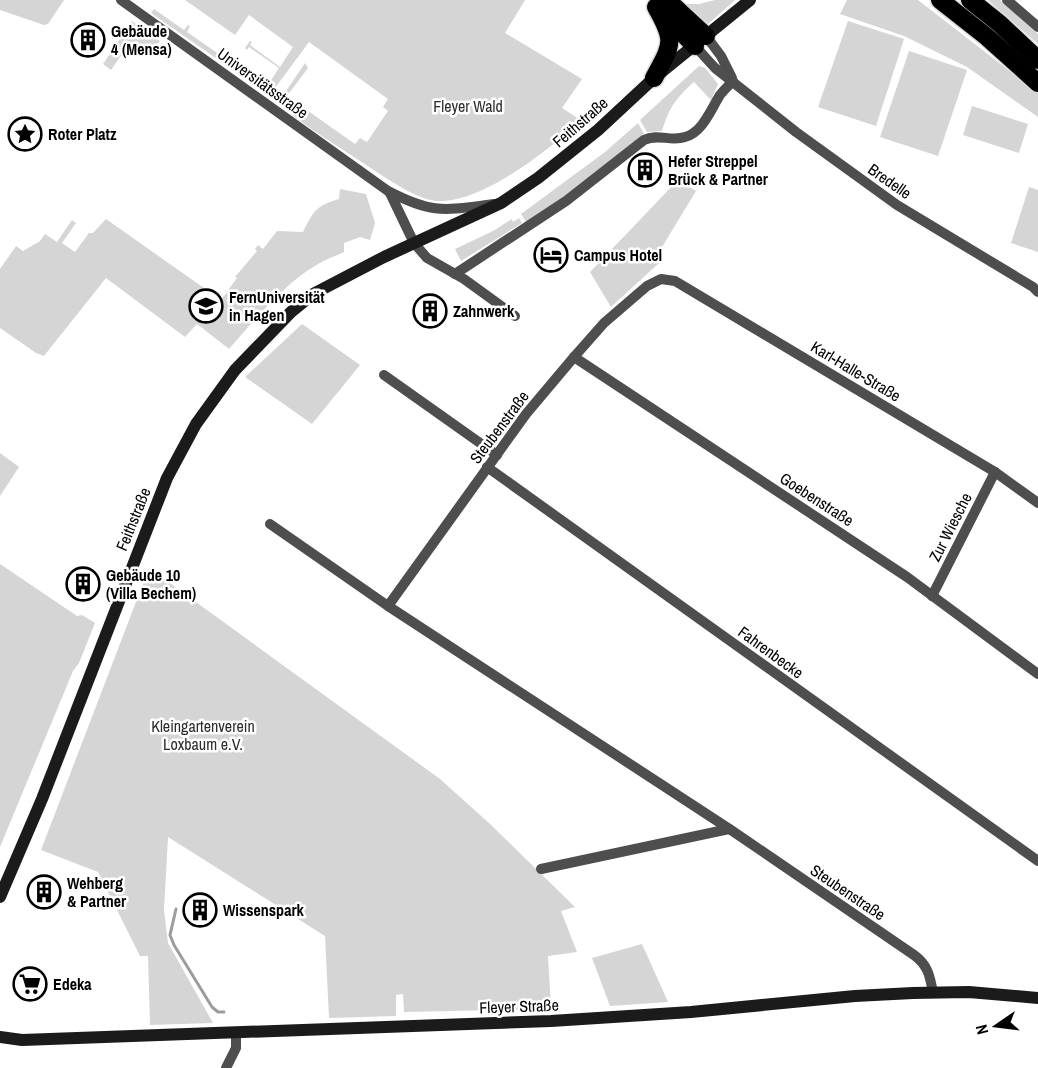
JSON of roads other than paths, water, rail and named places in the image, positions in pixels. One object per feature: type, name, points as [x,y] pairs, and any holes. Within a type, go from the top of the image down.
[{"type":"highway","points":[[940,0],[987,37],[1038,83]]},
{"type":"highway","points":[[970,0],[1000,24],[1038,60]]},
{"type":"highway","points":[[658,2],[701,41]]},
{"type":"highway","points":[[654,78],[668,52],[670,42],[669,32],[658,2]]},
{"type":"main road","name":"Feithstraße","points":[[0,897],[42,798],[167,478],[196,424],[235,370],[291,312],[327,286],[501,203],[538,178],[598,130],[654,78],[750,0]]},
{"type":"main road","name":"Fleyer Straße","points":[[0,1037],[22,1040],[551,1021],[691,1012],[855,996],[933,993],[969,992],[1038,998]]},
{"type":"street","name":"Universitätsstraße","points":[[121,0],[388,191],[412,204],[430,209],[448,210],[501,203]]},
{"type":"street","points":[[1007,0],[1038,27]]},
{"type":"street","name":"Bredelle","points":[[701,41],[721,56],[733,81],[796,132],[897,205],[1038,292]]},
{"type":"street","points":[[455,274],[566,201],[644,140],[656,136],[682,138],[696,131],[722,92],[733,81]]},
{"type":"street","name":"Universitätsstraße","points":[[388,191],[414,243]]},
{"type":"street","points":[[414,243],[429,260],[455,274],[515,316]]},
{"type":"street","name":"Karl-Halle-Straße","points":[[654,283],[666,279],[675,280],[995,472],[1038,502]]},
{"type":"street","name":"Steubenstraße","points":[[388,606],[526,414],[604,324],[654,283]]},
{"type":"street","name":"Goebenstraße","points":[[574,357],[907,577],[1038,674]]},
{"type":"street","points":[[384,375],[497,455]]},
{"type":"street","name":"Fahrenbecke","points":[[487,467],[1038,861]]},
{"type":"street","name":"Zur Wiesche","points":[[932,596],[995,472]]},
{"type":"street","name":"Steubenstraße","points":[[270,524],[388,606],[729,829],[924,962],[930,975],[933,993]]},
{"type":"street","points":[[541,869],[729,829]]},
{"type":"street","points":[[226,1068],[236,1048],[236,1033]]},
{"type":"waterway","points":[[176,909],[170,935],[174,945],[212,1007],[218,1012],[224,1012]]},
{"type":"place","name":"Gebäude 4 (Mensa)","points":[[88,40]]},
{"type":"place","name":"Roter Platz","points":[[25,134]]},
{"type":"place","name":"Hefer Streppel Brück & Partner","points":[[645,170]]},
{"type":"place","name":"Campus Hotel","points":[[551,255]]},
{"type":"place","name":"FernUniversität in Hagen","points":[[206,306]]},
{"type":"place","name":"Zahnwerk","points":[[430,311]]},
{"type":"place","name":"Gebäude 10 (Villa Bechem)","points":[[83,584]]},
{"type":"place","name":"Wehberg & Partner","points":[[44,892]]},
{"type":"place","name":"Wissenspark","points":[[200,910]]},
{"type":"place","name":"Edeka","points":[[30,984]]},
{"type":"park label","name":"Fleyer Wald","points":[[468,106]]},
{"type":"park label","name":"Kleingartenverein Loxbaum e.V.","points":[[203,735]]}]
